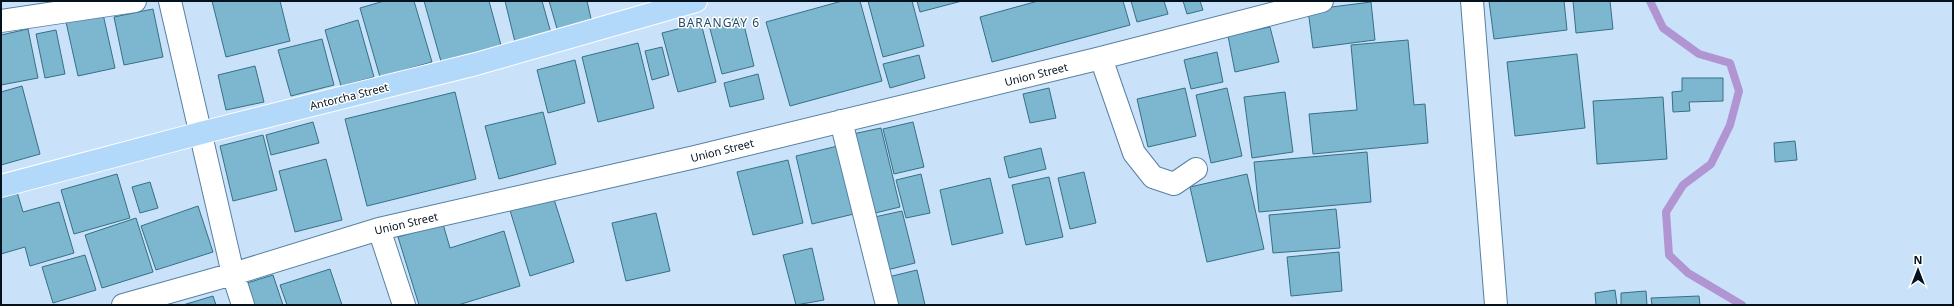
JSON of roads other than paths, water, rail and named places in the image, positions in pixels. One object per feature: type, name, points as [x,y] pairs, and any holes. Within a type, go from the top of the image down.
[{"type":"main road","name":"Antorcha Street","points":[[1,186],[201,133],[476,64],[696,1]]},
{"type":"street","points":[[1,21],[99,3],[134,1]]},
{"type":"street","points":[[170,1],[233,274],[243,305]]},
{"type":"street","name":"Union Street","points":[[123,305],[233,274],[379,229],[694,157],[1102,58],[1322,1]]},
{"type":"street","points":[[1472,1],[1496,305]]},
{"type":"street","points":[[1102,58],[1134,153],[1153,176],[1174,184],[1196,169]]},
{"type":"street","points":[[841,121],[887,305]]},
{"type":"street","points":[[379,229],[404,305]]},
{"type":"waterway","points":[[1650,1],[1663,28],[1699,54],[1730,63],[1739,91],[1730,125],[1711,164],[1683,185],[1666,212],[1669,255],[1688,273],[1742,305]]},
{"type":"district","name":"BARANGAY 6","points":[[719,22]]}]
